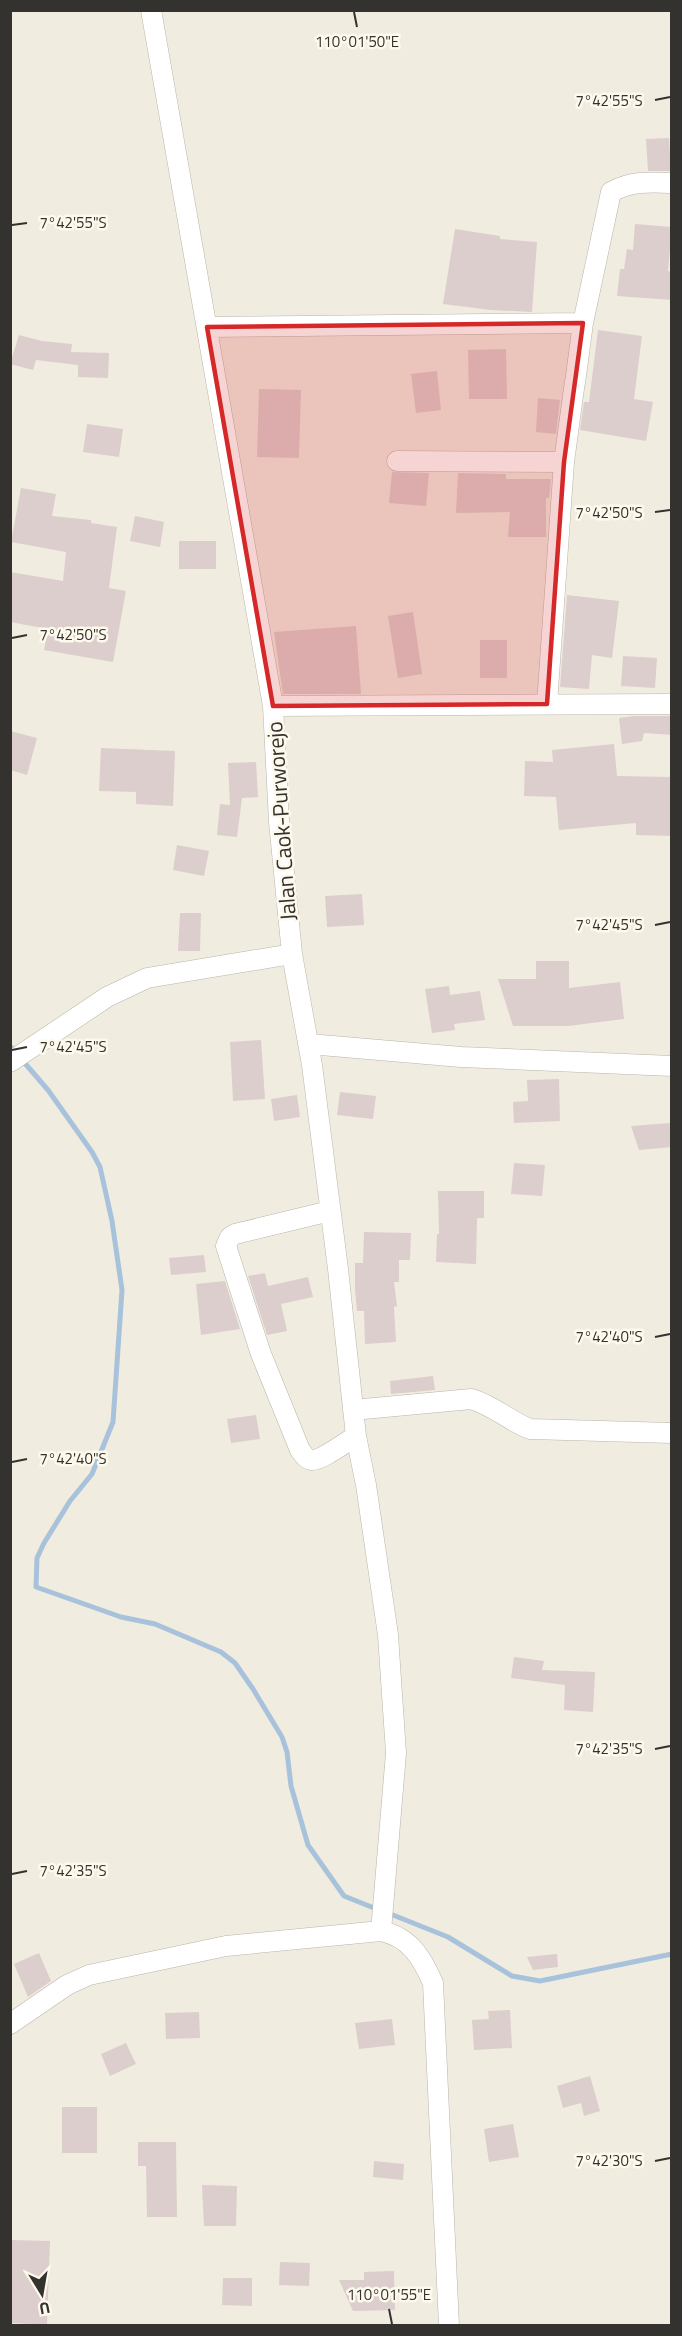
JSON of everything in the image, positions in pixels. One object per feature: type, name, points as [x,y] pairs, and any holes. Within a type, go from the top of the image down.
[{"type":"street","points":[[152,10],[273,706]]},
{"type":"street","points":[[547,704],[564,462],[583,323],[611,192],[623,185],[637,182],[672,183]]},
{"type":"street","points":[[207,327],[583,323]]},
{"type":"street","points":[[397,461],[564,462]]},
{"type":"street","name":"Jalan Caok-Purworejo","points":[[10,1062],[107,997],[147,978],[292,954],[279,822],[273,706],[672,704]]},
{"type":"street","points":[[292,954],[309,1044],[356,1436],[366,1485],[387,1635],[395,1741],[387,1887],[382,1924]]},
{"type":"street","points":[[309,1044],[461,1057],[672,1066]]},
{"type":"street","points":[[330,1212],[235,1234],[227,1241],[226,1246],[261,1354],[300,1450],[311,1460],[319,1458],[356,1436]]},
{"type":"street","points":[[353,1410],[471,1399],[487,1404],[516,1423],[530,1428],[672,1432]]},
{"type":"street","points":[[10,2024],[67,1985],[89,1975],[226,1946],[382,1924]]},
{"type":"street","points":[[382,1924],[418,1953],[434,1983],[449,2325]]},
{"type":"highlighted area","points":[[583,323],[564,462],[547,704],[273,706],[207,327]]},
{"type":"building","points":[[669,138],[671,171],[648,171],[646,139]]},
{"type":"building","points":[[635,224],[672,227],[668,271],[672,272],[672,300],[617,296],[620,269],[624,269],[627,249],[633,250]]},
{"type":"building","points":[[455,229],[500,236],[500,239],[537,242],[532,312],[443,304]]},
{"type":"building","points":[[598,330],[642,336],[634,399],[653,402],[646,441],[580,430],[584,402],[589,402]]},
{"type":"building","points":[[19,335],[42,341],[72,344],[71,352],[109,353],[108,378],[78,377],[78,365],[36,360],[33,370],[10,364]]},
{"type":"building","points":[[506,349],[507,399],[469,399],[468,350]]},
{"type":"building","points":[[437,371],[441,410],[416,413],[411,374]]},
{"type":"building","points":[[259,389],[301,390],[299,458],[257,457]]},
{"type":"building","points":[[538,398],[560,400],[556,434],[536,432]]},
{"type":"building","points":[[87,424],[123,429],[119,457],[83,452]]},
{"type":"building","points":[[392,472],[429,473],[426,506],[389,503]]},
{"type":"building","points":[[458,473],[506,474],[506,479],[551,479],[549,498],[546,498],[546,537],[508,537],[510,512],[456,513]]},
{"type":"building","points":[[21,488],[56,494],[52,516],[91,520],[91,523],[117,527],[109,588],[126,591],[113,662],[44,650],[48,629],[10,622],[10,572],[63,581],[66,552],[11,542]]},
{"type":"building","points":[[135,516],[164,522],[160,547],[130,541]]},
{"type":"building","points":[[179,541],[216,541],[216,569],[179,569]]},
{"type":"building","points":[[567,595],[619,601],[612,658],[592,655],[589,689],[560,687]]},
{"type":"building","points":[[413,612],[422,674],[398,678],[388,616]]},
{"type":"building","points":[[356,626],[361,694],[283,694],[274,632]]},
{"type":"building","points":[[480,640],[507,640],[507,678],[480,678]]},
{"type":"building","points":[[623,656],[657,658],[655,688],[621,686]]},
{"type":"building","points":[[672,716],[672,735],[644,733],[642,741],[622,744],[619,718]]},
{"type":"building","points":[[10,731],[37,738],[27,775],[10,770]]},
{"type":"building","points":[[614,744],[617,776],[672,777],[672,836],[636,835],[636,823],[559,830],[556,797],[524,796],[525,761],[553,762],[552,750]]},
{"type":"building","points":[[101,748],[175,751],[173,806],[136,804],[136,792],[99,791]]},
{"type":"building","points":[[256,762],[258,797],[242,798],[237,837],[217,835],[220,804],[230,805],[228,763]]},
{"type":"building","points":[[177,845],[209,851],[204,876],[173,870]]},
{"type":"building","points":[[362,894],[364,925],[327,927],[325,896]]},
{"type":"building","points":[[180,913],[201,913],[200,951],[178,951]]},
{"type":"building","points":[[536,961],[569,961],[569,988],[620,982],[624,1019],[568,1026],[513,1026],[498,979],[536,979]]},
{"type":"building","points":[[449,986],[450,995],[480,991],[485,1020],[454,1024],[455,1030],[432,1033],[425,989]]},
{"type":"building","points":[[261,1040],[265,1099],[233,1101],[230,1042]]},
{"type":"building","points":[[559,1079],[560,1121],[514,1123],[513,1102],[528,1101],[527,1080]]},
{"type":"building","points":[[340,1092],[376,1096],[373,1119],[337,1115]]},
{"type":"building","points":[[297,1095],[300,1117],[274,1121],[271,1099]]},
{"type":"building","points":[[671,1123],[672,1147],[639,1150],[631,1126]]},
{"type":"building","points":[[514,1163],[545,1165],[542,1196],[511,1194]]},
{"type":"building","points":[[438,1191],[484,1191],[484,1218],[477,1218],[476,1264],[436,1262],[437,1234],[439,1234]]},
{"type":"building","points":[[364,1232],[411,1233],[410,1260],[399,1260],[399,1282],[394,1282],[397,1306],[394,1307],[396,1342],[365,1344],[364,1311],[357,1311],[355,1290],[355,1263],[363,1263]]},
{"type":"building","points":[[204,1255],[206,1272],[171,1275],[169,1258]]},
{"type":"building","points":[[265,1273],[268,1286],[308,1277],[313,1297],[281,1304],[287,1331],[267,1335],[248,1276]]},
{"type":"building","points":[[225,1281],[240,1329],[201,1335],[196,1284]]},
{"type":"building","points":[[433,1376],[435,1390],[391,1394],[390,1381]]},
{"type":"building","points":[[256,1415],[260,1439],[231,1443],[227,1419]]},
{"type":"building","points":[[514,1657],[544,1661],[542,1670],[595,1672],[593,1712],[564,1710],[565,1685],[511,1678]]},
{"type":"building","points":[[39,1953],[51,1981],[28,1997],[14,1964]]},
{"type":"building","points":[[557,1954],[558,1967],[533,1970],[527,1957]]},
{"type":"building","points":[[510,2010],[512,2048],[474,2050],[472,2020],[489,2019],[488,2011]]},
{"type":"building","points":[[199,2012],[200,2038],[166,2039],[165,2013]]},
{"type":"building","points":[[392,2019],[395,2045],[359,2049],[355,2023]]},
{"type":"building","points":[[126,2043],[136,2064],[110,2076],[101,2054]]},
{"type":"building","points":[[590,2076],[600,2111],[584,2116],[581,2103],[563,2108],[557,2086]]},
{"type":"building","points":[[62,2107],[97,2107],[97,2153],[62,2153]]},
{"type":"building","points":[[513,2124],[519,2157],[489,2162],[484,2129]]},
{"type":"building","points":[[138,2142],[176,2142],[177,2217],[147,2217],[146,2166],[138,2166]]},
{"type":"building","points":[[374,2161],[404,2164],[403,2180],[373,2177]]},
{"type":"building","points":[[202,2185],[237,2186],[236,2226],[204,2226]]},
{"type":"building","points":[[10,2240],[50,2241],[47,2325],[10,2323]]},
{"type":"building","points":[[280,2262],[310,2263],[309,2286],[279,2285]]},
{"type":"building","points":[[394,2271],[395,2310],[353,2311],[339,2280],[364,2280],[364,2272]]},
{"type":"building","points":[[223,2278],[252,2278],[252,2306],[222,2305]]},
{"type":"waterway","points":[[10,1046],[48,1090],[100,1167],[112,1221],[122,1290],[113,1422],[92,1474],[70,1501],[44,1543],[37,1558],[36,1587],[121,1617],[155,1624],[221,1652],[235,1663],[282,1737],[287,1752],[291,1786],[308,1845],[344,1896],[379,1910]]},
{"type":"waterway","points":[[388,1913],[448,1937],[512,1976],[540,1981],[672,1954]]}]
